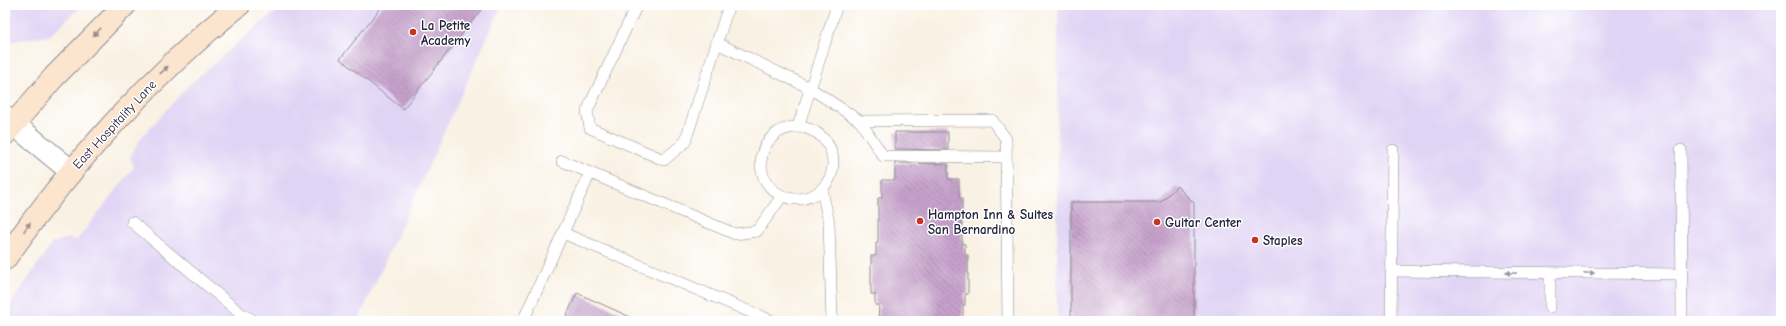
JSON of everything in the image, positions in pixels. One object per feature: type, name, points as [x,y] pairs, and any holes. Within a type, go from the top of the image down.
[{"type":"main road","points":[[8,125],[125,5]]},
{"type":"main road","name":"East Hospitality Lane","points":[[5,259],[33,218],[71,171],[148,86],[199,38],[239,5]]},
{"type":"street","points":[[8,125],[71,171]]},
{"type":"lane","points":[[637,5],[587,111],[590,128],[664,160],[685,142],[729,5]]},
{"type":"lane","points":[[798,127],[837,5]]},
{"type":"lane","points":[[717,43],[810,88],[860,121],[883,156],[1006,157]]},
{"type":"lane","points":[[860,121],[992,120],[1006,139],[1008,321]]},
{"type":"lane","points":[[798,127],[812,130],[823,138],[831,150],[833,165],[830,178],[822,190],[810,197],[796,200],[782,196],[770,188],[763,176],[760,162],[764,148],[772,137],[784,129],[798,127]]},
{"type":"lane","points":[[1391,321],[1393,150]]},
{"type":"lane","points":[[1681,150],[1683,213],[1681,274],[1682,321]]},
{"type":"lane","points":[[562,161],[735,234],[757,231],[782,196]]},
{"type":"lane","points":[[523,321],[590,173]]},
{"type":"lane","points":[[822,190],[829,223],[832,321]]},
{"type":"lane","points":[[132,222],[241,314],[255,321]]},
{"type":"lane","points":[[563,233],[772,321]]},
{"type":"lane","points":[[1392,271],[1681,274]]},
{"type":"lane","points":[[1550,273],[1550,307]]},
{"type":"shaded area","points":[[5,5],[83,5],[49,36],[13,41],[5,34]]},
{"type":"shaded area","points":[[286,5],[502,5],[358,321],[5,321],[5,313],[52,243],[68,238],[77,240],[134,167],[130,157],[141,138],[190,84],[262,22]]},
{"type":"shaded area","points":[[1058,5],[1781,5],[1781,321],[1057,321]]},
{"type":"building","name":"La Petite Academy","points":[[383,5],[485,5],[403,109],[340,59]]},
{"type":"building","points":[[895,132],[948,132],[948,150],[895,149]]},
{"type":"building","name":"Hampton Inn & Suites San Bernardino","points":[[895,163],[948,164],[948,179],[959,179],[959,198],[962,198],[962,244],[965,244],[965,255],[968,255],[968,294],[965,294],[963,321],[878,321],[879,305],[875,305],[875,294],[871,294],[871,256],[876,256],[876,243],[878,243],[878,198],[882,198],[882,180],[895,180]]},
{"type":"building","points":[[1177,186],[1194,203],[1194,321],[1071,321],[1071,202],[1161,202]]},
{"type":"building","points":[[577,293],[639,321],[564,321]]},
{"type":"place","name":"La Petite Academy","points":[[413,32]]},
{"type":"place","name":"Hampton Inn & Suites San Bernardino","points":[[920,221]]},
{"type":"place","name":"Guitar Center","points":[[1157,222]]},
{"type":"place","name":"Staples","points":[[1255,240]]}]
